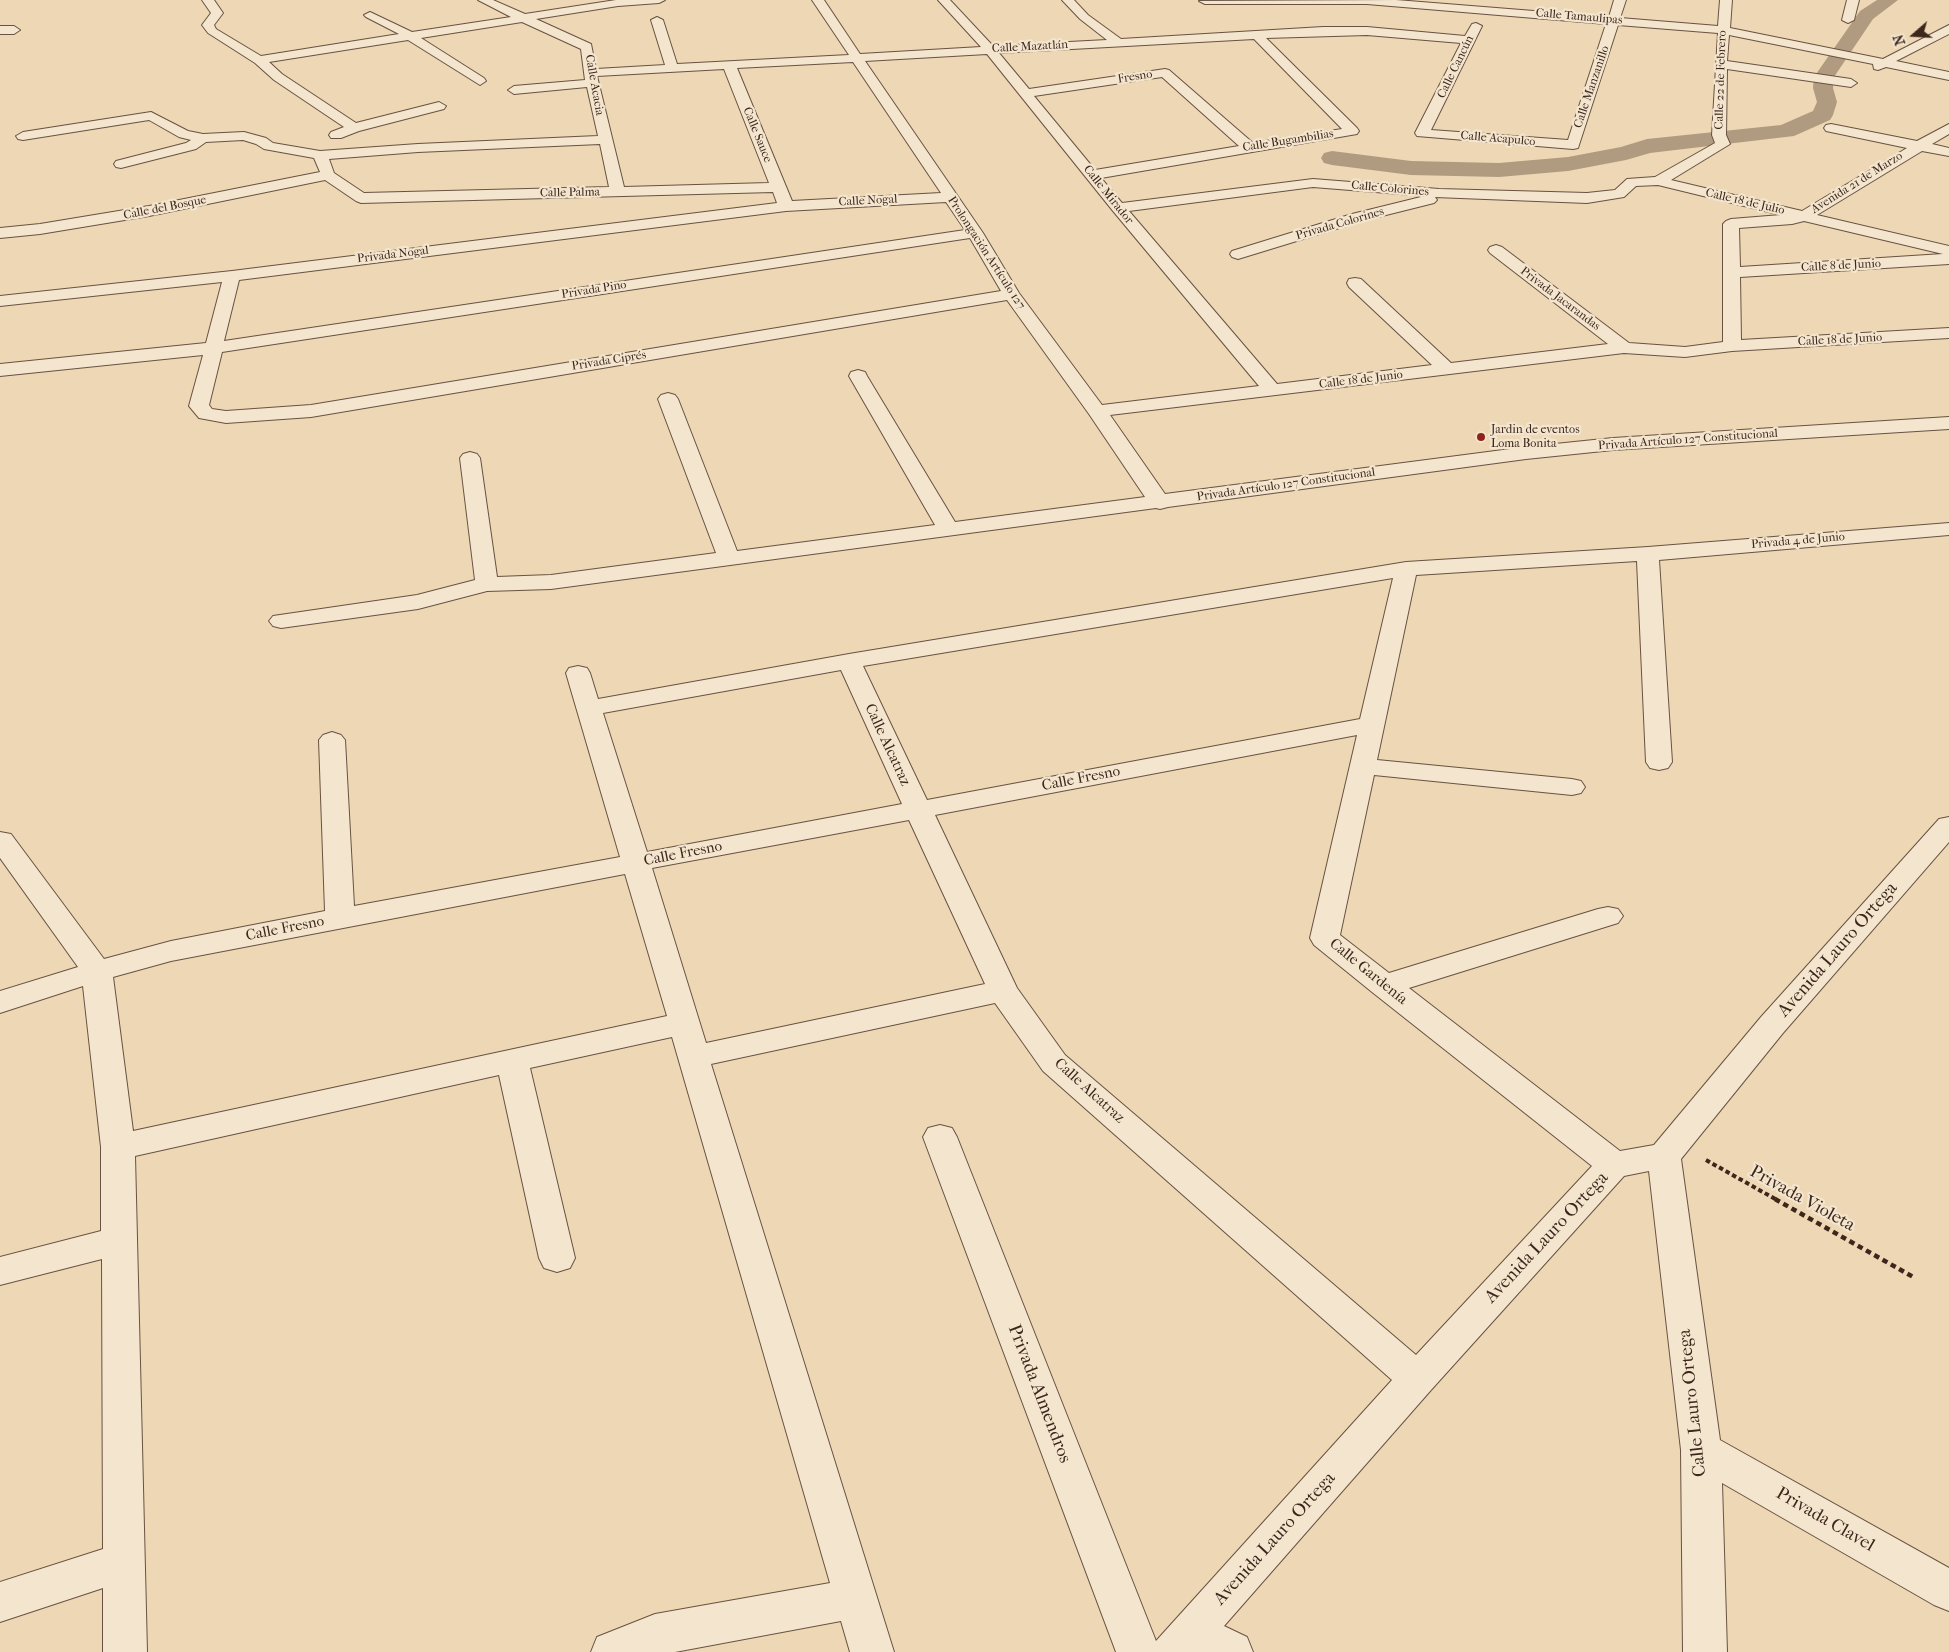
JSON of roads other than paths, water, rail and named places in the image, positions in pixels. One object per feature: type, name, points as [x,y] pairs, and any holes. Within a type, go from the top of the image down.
[{"type":"street","points":[[208,0],[217,14],[208,25],[212,31],[259,60],[278,78],[354,128]]},
{"type":"street","points":[[484,0],[523,17]]},
{"type":"street","points":[[259,60],[615,1],[659,0]]},
{"type":"street","name":"Prolongación Artículo 127","points":[[818,0],[975,233],[1011,294],[1098,411],[1160,503]]},
{"type":"street","name":"Calle Mirador","points":[[944,0],[990,50],[1118,208],[1272,390]]},
{"type":"street","points":[[1068,0],[1084,17],[1117,42]]},
{"type":"street","name":"Calle Manzanillo","points":[[1573,145],[1620,0]]},
{"type":"street","name":"Calle 22 de Febrero","points":[[1658,181],[1721,139],[1721,64],[1726,0]]},
{"type":"street","points":[[1848,20],[1853,0]]},
{"type":"street","name":"Calle Tamaulipas","points":[[1204,3],[1367,1],[1486,5],[1723,30],[1949,76]]},
{"type":"street","name":"Calle Cancún","points":[[1422,133],[1486,5]]},
{"type":"street","points":[[370,15],[409,35],[480,81]]},
{"type":"street","name":"Calle Acacia","points":[[523,17],[587,47],[591,78],[604,140],[618,192]]},
{"type":"street","points":[[657,20],[672,69]]},
{"type":"street","points":[[1205,25],[1210,38]]},
{"type":"street","points":[[1721,64],[1848,88],[1866,73],[1883,63],[1949,29]]},
{"type":"street","points":[[0,30],[14,30]]},
{"type":"street","name":"Calle Mazatlán","points":[[514,90],[591,78],[672,69],[1257,34],[1367,31],[1469,40]]},
{"type":"street","name":"Calle Bugambilias","points":[[1092,176],[1249,147],[1352,131],[1257,34]]},
{"type":"street","name":"Calle Sauce","points":[[729,65],[786,206]]},
{"type":"street","name":"Fresno","points":[[1024,94],[1165,73],[1249,147]]},
{"type":"street","points":[[295,151],[354,128],[439,106]]},
{"type":"street","points":[[23,136],[151,116],[184,134],[203,138],[244,136],[261,141],[269,146],[320,155],[418,148],[604,140]]},
{"type":"street","points":[[1831,128],[1949,152]]},
{"type":"street","name":"Avenida 21 de Marzo","points":[[1732,346],[1733,272],[1731,224],[1792,219],[1804,216],[1949,128]]},
{"type":"street","name":"Calle Acapulco","points":[[1422,133],[1573,145]]},
{"type":"street","points":[[121,164],[183,148],[203,138]]},
{"type":"street","points":[[320,155],[328,175]]},
{"type":"street","name":"Calle Palma","points":[[328,175],[361,198],[778,187]]},
{"type":"street","name":"Calle del Bosque","points":[[0,233],[40,230],[149,211],[328,175]]},
{"type":"street","name":"Calle Colorines","points":[[1118,208],[1313,183],[1439,193],[1587,198],[1619,194],[1632,182],[1658,181]]},
{"type":"street","name":"Calle 18 de Julio","points":[[1658,181],[1949,251]]},
{"type":"street","name":"Privada Colorines","points":[[1238,254],[1357,217],[1437,198],[1439,193]]},
{"type":"street","name":"Calle Nogal","points":[[786,206],[950,198]]},
{"type":"street","name":"Privada Nogal","points":[[0,301],[232,276],[786,206]]},
{"type":"street","name":"Privada Pino","points":[[0,370],[214,348],[975,233]]},
{"type":"street","name":"Privada Jacarandas","points":[[1496,250],[1624,348]]},
{"type":"street","name":"Calle 8 de Junio","points":[[1733,272],[1949,259]]},
{"type":"street","points":[[214,348],[232,276]]},
{"type":"street","points":[[1355,283],[1446,369]]},
{"type":"street","name":"Privada Ciprés","points":[[214,348],[199,406],[206,414],[226,417],[310,411],[1011,294]]},
{"type":"street","name":"Calle 18 de Junio","points":[[1098,411],[1624,348],[1685,352],[1732,346],[1949,333]]},
{"type":"street","points":[[858,376],[948,528]]},
{"type":"street","points":[[668,399],[729,558]]},
{"type":"street","name":"Privada Artículo 127 Constitucional","points":[[281,621],[418,602],[487,584],[551,582],[948,528],[1160,503],[1436,464],[1613,444],[1949,422]]},
{"type":"street","points":[[470,458],[487,584]]},
{"type":"street","name":"Privada 4 de Junio","points":[[589,708],[849,662],[1406,569],[1648,554],[1949,529]]},
{"type":"street","points":[[1648,554],[1659,762]]},
{"type":"street","name":"Calle Gardenía","points":[[1406,569],[1325,938],[1614,1166]]},
{"type":"street","name":"Calle Alcatraz","points":[[849,662],[1003,991],[1054,1062],[1417,1379]]},
{"type":"street","points":[[578,673],[685,1023],[693,1057],[872,1652]]},
{"type":"street","name":"Calle Fresno","points":[[0,1002],[96,970],[171,952],[340,918],[1371,725]]},
{"type":"street","points":[[332,740],[340,918]]},
{"type":"street","points":[[1363,766],[1572,787]]},
{"type":"street","name":"Avenida Lauro Ortega","points":[[1182,1642],[1417,1379],[1614,1166],[1670,1150],[1772,1025],[1949,825]]},
{"type":"street","points":[[0,840],[96,970],[118,1147],[125,1652]]},
{"type":"street","points":[[1383,985],[1608,916]]},
{"type":"street","points":[[693,1057],[1003,991]]},
{"type":"street","points":[[118,1147],[685,1023]]},
{"type":"street","points":[[512,1061],[557,1258]]},
{"type":"street","name":"Privada Almendros","points":[[940,1136],[1138,1652]]},
{"type":"street","name":"Calle Lauro Ortega","points":[[1670,1150],[1701,1450],[1705,1652]]},
{"type":"street","points":[[0,1271],[119,1240]]},
{"type":"street","name":"Privada Clavel","points":[[1701,1450],[1949,1591]]},
{"type":"street","points":[[0,1602],[124,1562]]},
{"type":"street","points":[[613,1652],[655,1635],[856,1598]]},
{"type":"street","points":[[1182,1642],[1232,1652]]},
{"type":"waterway","points":[[1332,158],[1411,168],[1499,170],[1568,164],[1626,153],[1647,146],[1786,131],[1822,115],[1827,102],[1823,88],[1824,77],[1866,15],[1889,0]]},
{"type":"place","name":"Jardin de eventos Loma Bonita","points":[[1481,437]]}]
